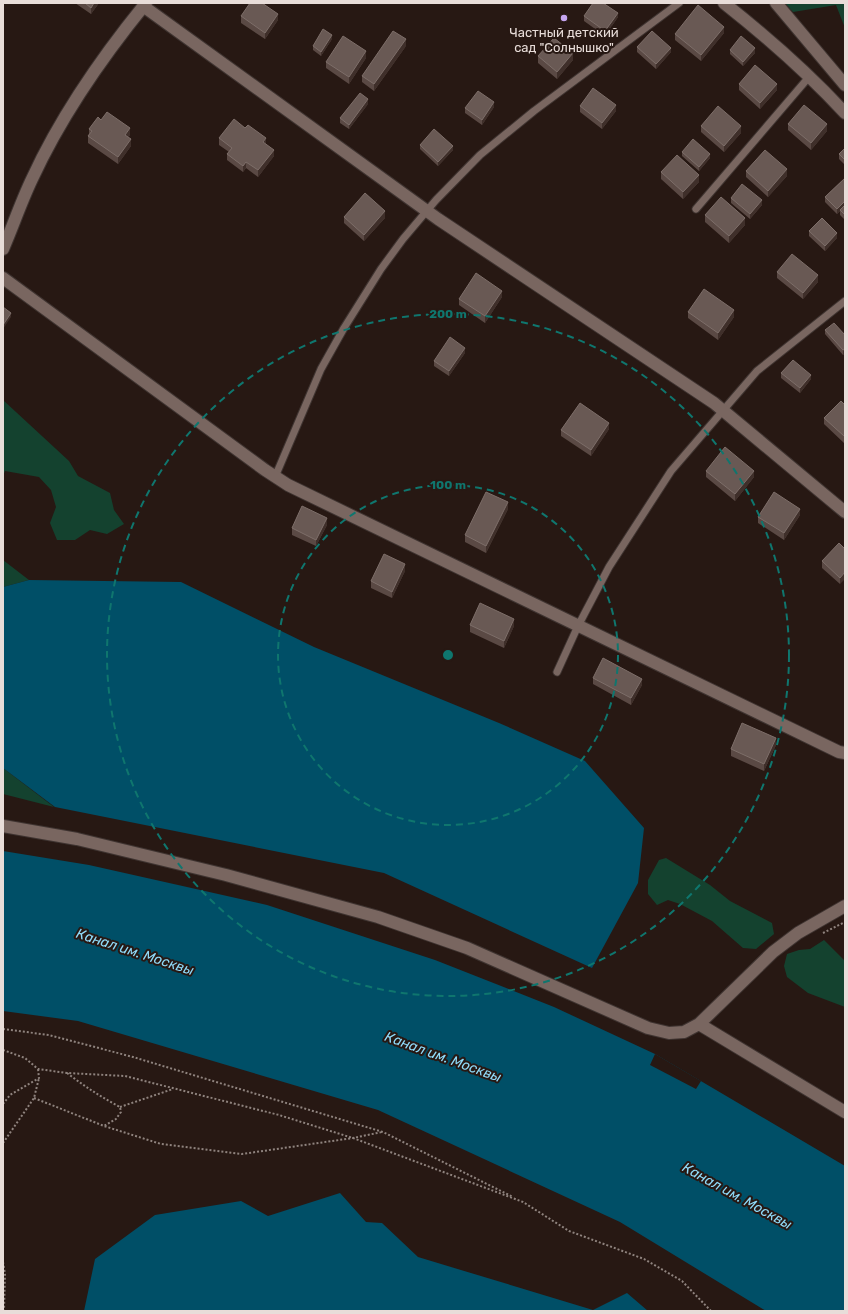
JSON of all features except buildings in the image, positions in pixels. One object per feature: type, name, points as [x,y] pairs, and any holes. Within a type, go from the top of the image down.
[{"type":"street","points":[[724,3],[757,29],[845,113]]},
{"type":"street","points":[[776,3],[845,85]]},
{"type":"street","points":[[3,250],[32,179],[54,136],[87,82],[128,25],[145,5],[427,211],[723,410],[845,512]]},
{"type":"street","points":[[3,278],[288,485],[839,752],[845,753]]},
{"type":"street","points":[[3,826],[99,844],[226,875],[378,916],[467,948],[648,1028],[669,1033],[684,1032],[699,1024],[773,952],[798,933],[845,906]]},
{"type":"street","points":[[699,1024],[845,1112]]},
{"type":"lane","points":[[275,477],[321,369],[344,328],[381,269],[403,239],[427,211],[480,155],[534,111],[680,3]]},
{"type":"lane","points":[[696,209],[808,77]]},
{"type":"lane","points":[[556,672],[609,567],[671,471],[757,371],[845,301]]},
{"type":"path","points":[[3,1029],[49,1035],[133,1057],[383,1132],[523,1202],[569,1230],[644,1259],[682,1281],[711,1311]]},
{"type":"path","points":[[3,1050],[25,1058],[38,1069],[67,1073],[125,1076],[279,1115],[353,1138],[523,1202]]},
{"type":"path","points":[[3,1143],[34,1098],[39,1078],[38,1069]]},
{"type":"path","points":[[67,1073],[103,1098],[120,1107],[174,1089]]},
{"type":"path","points":[[3,1104],[10,1095],[39,1078]]},
{"type":"path","points":[[34,1098],[104,1126],[161,1144],[242,1154],[353,1138],[383,1132]]},
{"type":"path","points":[[104,1126],[116,1118],[121,1112],[120,1107]]},
{"type":"path","points":[[3,1262],[5,1274],[4,1311]]},
{"type":"green space","points":[[785,3],[845,3],[845,28],[836,5],[793,12]]},
{"type":"green space","points":[[3,400],[69,461],[78,476],[110,493],[114,510],[124,524],[107,534],[90,530],[75,540],[57,540],[50,523],[56,507],[51,490],[39,477],[5,471],[3,476]]},
{"type":"green space","points":[[3,560],[29,580],[3,587]]},
{"type":"green space","points":[[3,768],[54,807],[3,794]]},
{"type":"green space","points":[[666,858],[710,885],[730,901],[772,923],[774,934],[756,949],[743,948],[712,921],[680,904],[668,900],[657,905],[648,894],[648,880],[659,860]]},
{"type":"green space","points":[[824,940],[845,961],[845,1007],[808,993],[787,977],[784,966],[787,954],[799,950],[810,949]]},
{"type":"water","points":[[29,580],[181,582],[314,647],[499,723],[585,761],[644,828],[638,883],[592,968],[384,873],[55,807],[3,768],[3,587]]},
{"type":"water","name":"Канал им. Москвы","points":[[3,851],[89,865],[267,905],[435,960],[554,1007],[655,1054],[845,1166],[845,1311],[766,1311],[620,1222],[378,1110],[78,1021],[3,1011]]},
{"type":"water","points":[[340,1193],[366,1222],[382,1223],[418,1257],[593,1310],[627,1293],[648,1311],[84,1311],[95,1259],[155,1215],[241,1201],[268,1216]]},
{"type":"pier","points":[[655,1054],[701,1081],[696,1089],[650,1065]]},
{"type":"place","name":"Частный детский сад \"Солнышко\"","points":[[564,18]]}]
